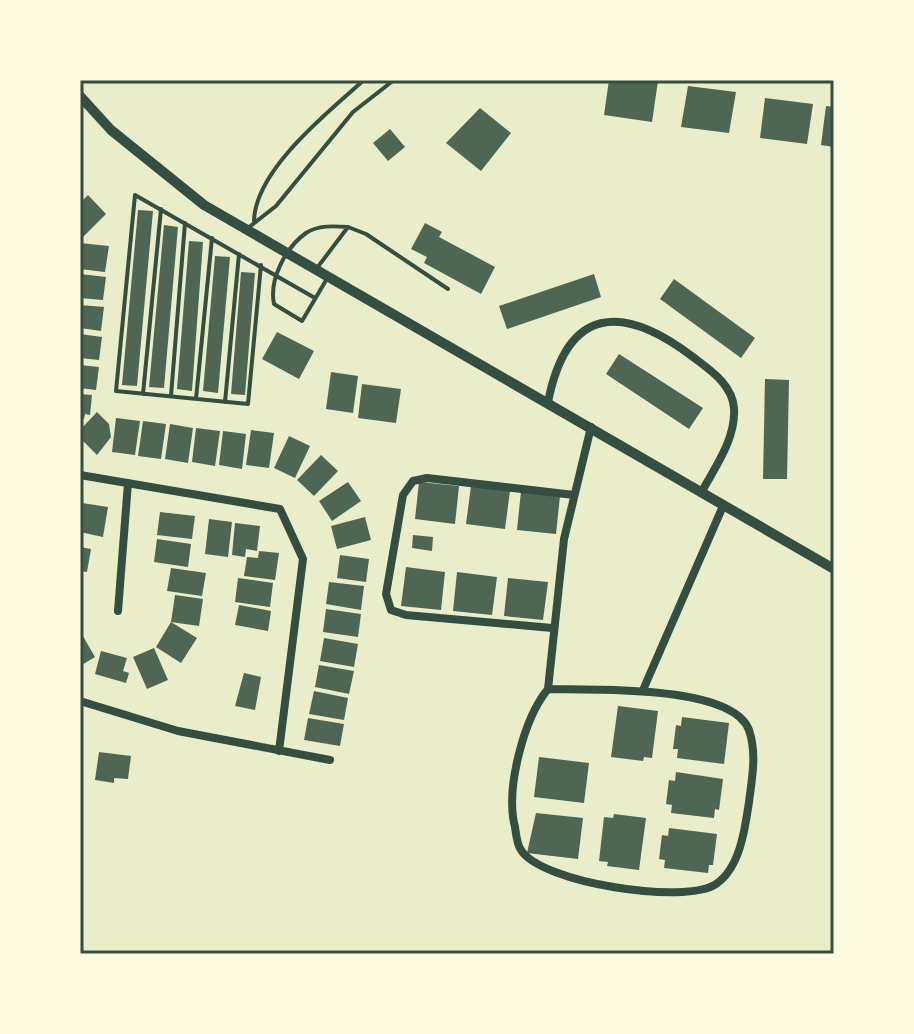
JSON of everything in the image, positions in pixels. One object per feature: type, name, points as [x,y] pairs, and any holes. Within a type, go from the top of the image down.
[{"type":"street","points":[[80,96],[111,130],[176,186],[246,231],[834,569]]},
{"type":"street","points":[[548,402],[562,351],[589,328],[623,320],[672,341],[727,386],[734,404],[729,439],[701,493]]},
{"type":"street","points":[[548,689],[643,690],[725,707],[739,715],[749,728],[755,760],[735,861],[727,876],[699,892],[597,885],[547,871],[521,851],[513,819],[516,768],[529,718],[548,689],[552,628],[574,495],[591,427]]},
{"type":"street","points":[[80,475],[280,509],[303,559],[279,751]]},
{"type":"street","points":[[552,628],[406,615],[391,610],[386,594],[403,495],[413,481],[427,478],[574,495]]},
{"type":"street","points":[[118,611],[128,483]]},
{"type":"street","points":[[643,690],[723,506]]},
{"type":"street","points":[[80,701],[178,731],[330,760]]},
{"type":"lane","points":[[254,221],[255,204],[285,158],[307,131],[364,80]]},
{"type":"lane","points":[[246,231],[254,221],[276,206],[353,112],[394,80]]},
{"type":"lane","points":[[261,265],[248,404],[116,391],[135,195],[276,273],[315,298]]},
{"type":"lane","points":[[143,394],[161,209]]},
{"type":"lane","points":[[171,396],[185,223]]},
{"type":"lane","points":[[328,277],[302,321],[274,304],[271,290],[276,273],[288,254],[306,233],[327,226],[348,227],[366,234],[448,289]]},
{"type":"lane","points":[[316,270],[348,227]]},
{"type":"lane","points":[[196,399],[212,238]]},
{"type":"lane","points":[[225,402],[239,254]]},
{"type":"building","points":[[609,80],[658,81],[652,122],[604,115]]},
{"type":"building","points":[[688,86],[736,92],[729,133],[681,127]]},
{"type":"building","points":[[765,98],[813,104],[807,144],[760,138]]},
{"type":"building","points":[[826,106],[834,107],[834,147],[821,145]]},
{"type":"building","points":[[480,108],[511,133],[481,171],[446,143]]},
{"type":"building","points":[[390,129],[405,147],[388,161],[373,143]]},
{"type":"building","points":[[88,195],[106,214],[83,237],[80,233],[80,203]]},
{"type":"building","points":[[138,210],[153,211],[137,386],[122,385]]},
{"type":"building","points":[[425,223],[442,232],[439,237],[495,267],[481,294],[424,263],[427,257],[411,249]]},
{"type":"building","points":[[164,225],[178,227],[164,388],[149,387]]},
{"type":"building","points":[[189,241],[203,242],[192,391],[177,389]]},
{"type":"building","points":[[80,243],[109,246],[105,272],[80,269]]},
{"type":"building","points":[[215,256],[230,257],[218,393],[203,391]]},
{"type":"building","points":[[241,272],[255,273],[245,395],[231,394]]},
{"type":"building","points":[[80,274],[106,277],[103,300],[80,298]]},
{"type":"building","points":[[594,274],[601,297],[507,329],[499,306]]},
{"type":"building","points":[[674,279],[755,338],[741,358],[660,299]]},
{"type":"building","points":[[80,305],[104,307],[101,331],[80,328]]},
{"type":"building","points":[[277,332],[314,351],[299,379],[262,359]]},
{"type":"building","points":[[80,334],[102,337],[99,360],[80,358]]},
{"type":"building","points":[[619,354],[703,408],[689,429],[606,374]]},
{"type":"building","points":[[80,365],[99,367],[96,390],[80,388]]},
{"type":"building","points":[[331,372],[358,376],[353,413],[326,409]]},
{"type":"building","points":[[765,379],[789,380],[787,479],[763,479]]},
{"type":"building","points":[[362,384],[401,389],[396,423],[358,418]]},
{"type":"building","points":[[80,394],[92,395],[90,415],[85,414],[84,419],[80,419]]},
{"type":"building","points":[[97,412],[109,424],[111,437],[97,455],[80,438],[80,430]]},
{"type":"building","points":[[116,418],[140,421],[135,455],[112,452]]},
{"type":"building","points":[[143,421],[166,424],[161,459],[138,456]]},
{"type":"building","points":[[170,424],[193,428],[188,463],[165,459]]},
{"type":"building","points":[[196,428],[220,431],[215,466],[192,462]]},
{"type":"building","points":[[251,430],[274,433],[269,468],[246,465]]},
{"type":"building","points":[[223,431],[246,434],[242,469],[219,465]]},
{"type":"building","points":[[289,436],[310,446],[295,478],[274,468]]},
{"type":"building","points":[[321,455],[338,471],[314,496],[297,480]]},
{"type":"building","points":[[348,482],[361,501],[332,521],[319,501]]},
{"type":"building","points":[[419,482],[459,486],[455,524],[415,519]]},
{"type":"building","points":[[471,486],[510,491],[505,529],[466,524]]},
{"type":"building","points":[[521,491],[560,496],[556,534],[517,530]]},
{"type":"building","points":[[82,503],[108,507],[103,537],[80,532]]},
{"type":"building","points":[[160,512],[195,516],[192,539],[157,535]]},
{"type":"building","points":[[365,517],[371,540],[337,549],[331,526]]},
{"type":"building","points":[[209,519],[232,522],[228,557],[205,554]]},
{"type":"building","points":[[235,523],[260,526],[257,551],[246,549],[245,557],[232,555]]},
{"type":"building","points":[[413,535],[433,537],[432,551],[412,548]]},
{"type":"building","points":[[157,539],[191,544],[188,567],[154,562]]},
{"type":"building","points":[[80,547],[91,549],[87,572],[80,571]]},
{"type":"building","points":[[259,551],[279,553],[275,580],[244,576],[247,557],[258,558]]},
{"type":"building","points":[[340,555],[369,559],[366,582],[337,578]]},
{"type":"building","points":[[406,567],[445,572],[441,610],[401,606]]},
{"type":"building","points":[[171,568],[206,573],[202,596],[167,591]]},
{"type":"building","points":[[457,572],[497,577],[492,615],[453,611]]},
{"type":"building","points":[[238,578],[273,583],[270,607],[235,602]]},
{"type":"building","points":[[508,578],[548,582],[543,620],[504,616]]},
{"type":"building","points":[[329,582],[364,586],[361,610],[326,604]]},
{"type":"building","points":[[175,595],[203,599],[199,626],[171,622]]},
{"type":"building","points":[[239,605],[271,611],[268,631],[235,625]]},
{"type":"building","points":[[326,609],[361,614],[358,637],[323,632]]},
{"type":"building","points":[[171,622],[197,638],[181,663],[156,647]]},
{"type":"building","points":[[80,631],[95,657],[80,666]]},
{"type":"building","points":[[324,638],[358,644],[354,667],[320,661]]},
{"type":"building","points":[[154,648],[168,680],[147,689],[133,657]]},
{"type":"building","points":[[101,651],[127,658],[123,671],[129,673],[126,683],[95,674]]},
{"type":"building","points":[[319,665],[354,671],[349,694],[315,687]]},
{"type":"building","points":[[244,673],[261,677],[255,710],[235,706]]},
{"type":"building","points":[[314,691],[348,698],[344,720],[309,714]]},
{"type":"building","points":[[618,706],[658,711],[652,758],[644,757],[643,761],[611,757]]},
{"type":"building","points":[[682,717],[729,723],[724,764],[677,758],[678,749],[673,749],[676,725],[681,726]]},
{"type":"building","points":[[308,718],[344,724],[340,746],[304,740]]},
{"type":"building","points":[[99,752],[131,756],[128,779],[114,778],[114,783],[95,780]]},
{"type":"building","points":[[539,757],[589,763],[584,803],[534,797]]},
{"type":"building","points":[[676,772],[723,779],[719,810],[715,809],[714,818],[671,813],[672,805],[666,804],[669,780],[675,781]]},
{"type":"building","points":[[536,813],[583,818],[578,859],[527,853]]},
{"type":"building","points":[[614,814],[646,818],[639,870],[607,866],[608,862],[599,861],[604,817],[613,818]]},
{"type":"building","points":[[669,828],[717,834],[713,865],[709,865],[708,873],[664,868],[665,860],[659,859],[662,835],[668,836]]}]
